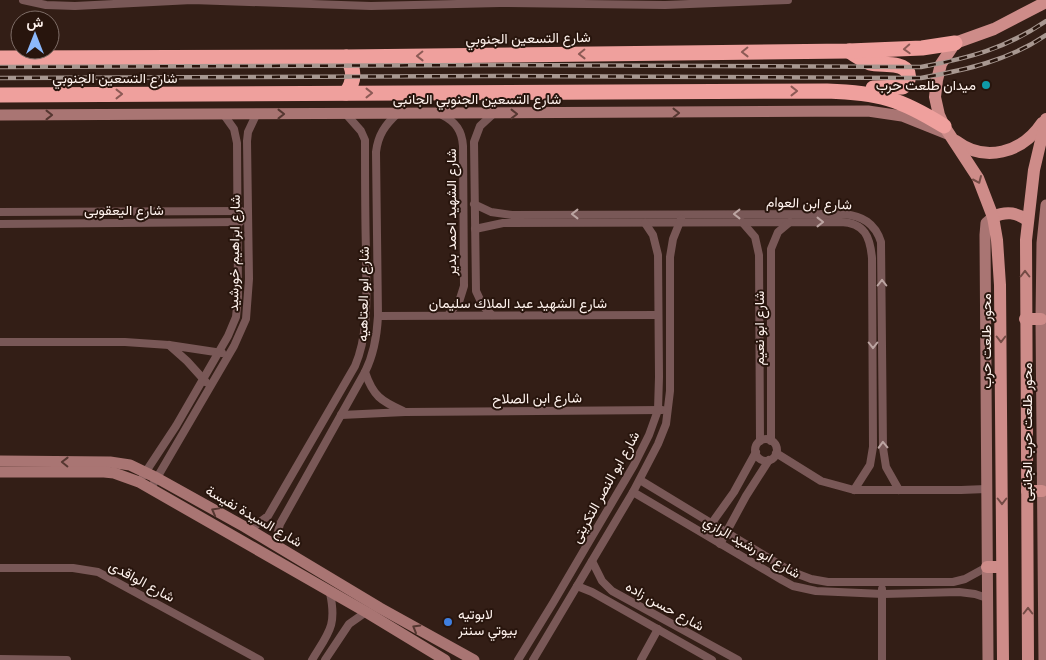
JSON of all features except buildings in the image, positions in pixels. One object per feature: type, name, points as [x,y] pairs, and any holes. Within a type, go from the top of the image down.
[{"type":"highway","name":"شارع التسعين الجنوبي","points":[[2,58],[346,57],[849,51],[922,48],[955,43]]},
{"type":"highway","points":[[849,51],[871,63],[899,65],[905,68],[909,75],[908,82],[903,87],[875,87],[860,93]]},
{"type":"highway","points":[[346,57],[351,63],[353,79],[351,87],[346,93]]},
{"type":"highway","name":"شارع التسعين الجنوبي","points":[[0,95],[827,91],[876,95],[905,104],[949,134]]},
{"type":"main road","name":"شارع التسعين الجنوبي","points":[[955,43],[994,29],[1046,2]]},
{"type":"main road","name":"محور طلعت حرب","points":[[955,43],[941,64],[936,80],[937,106],[949,134],[978,178],[993,216],[999,253],[1003,660]]},
{"type":"main road","name":"شارع التسعين الجنوبي","points":[[949,134],[966,148],[982,153],[1008,151],[1030,138],[1046,118]]},
{"type":"main road","points":[[1028,660],[1025,256],[1027,220],[1034,170],[1046,118]]},
{"type":"main road","points":[[993,216],[1007,212],[1015,213],[1027,220]]},
{"type":"main road","points":[[1025,319],[1041,318]]},
{"type":"main road","points":[[1027,491],[1042,492]]},
{"type":"main road","points":[[987,567],[1002,567]]},
{"type":"street","points":[[23,0],[46,5],[75,6],[192,0],[316,2],[371,6],[531,2],[665,5],[788,0]]},
{"type":"street","name":"شارع التسعين الجنوبي الجانبى","points":[[0,115],[880,112],[912,120],[949,134]]},
{"type":"street","name":"شارع ابراهيم خورشيد","points":[[142,477],[207,383],[229,356],[246,319],[249,285],[247,140],[248,132],[256,114]]},
{"type":"street","name":"شارع ابو العتاهيه","points":[[245,527],[256,525],[268,516],[355,366],[362,348],[366,279],[365,140],[361,130],[346,114]]},
{"type":"street","name":"شارع ابو العتاهيه","points":[[277,546],[276,539],[280,524],[365,372],[376,342],[378,316],[376,152],[384,127],[397,114]]},
{"type":"street","name":"شارع الشهيد احمد بدير","points":[[440,114],[458,126],[464,146],[464,286],[459,302],[448,316]]},
{"type":"street","name":"شارع الشهيد احمد بدير","points":[[492,315],[482,306],[476,291],[474,142],[480,126],[493,114]]},
{"type":"street","name":"شارع ابراهيم خورشيد","points":[[154,483],[207,383],[219,352],[232,330],[236,317],[238,297],[237,136],[224,115]]},
{"type":"street","name":"شارع ابن العوام","points":[[474,204],[491,212],[512,215],[681,218],[844,214],[865,219],[875,228],[881,242],[884,459],[890,476],[899,490]]},
{"type":"street","name":"محور طلعت حرب الجانبى","points":[[1044,660],[1042,492],[1044,382],[1041,318],[1042,243],[1046,205]]},
{"type":"street","name":"شارع اليعقوبى","points":[[0,212],[248,210]]},
{"type":"street","points":[[988,660],[985,235],[986,223],[993,216]]},
{"type":"street","name":"شارع ابن العوام","points":[[474,229],[504,223],[644,223],[681,218],[742,222],[849,222],[862,229],[870,243],[873,276],[872,460],[854,490]]},
{"type":"street","name":"شارع ابو النصر التكريتى","points":[[533,660],[640,480],[662,435],[669,410],[670,257],[673,239],[681,218]]},
{"type":"street","name":"شارع اليعقوبى","points":[[0,224],[248,222]]},
{"type":"street","name":"شارع ابو نعيم","points":[[742,222],[755,237],[759,255],[760,441]]},
{"type":"street","name":"شارع ابو نعيم","points":[[771,441],[771,249],[778,232],[790,222]]},
{"type":"street","name":"شارع ابو النصر التكريتى","points":[[518,660],[634,465],[658,410],[657,249],[654,235],[644,223]]},
{"type":"street","name":"شارع الشهيد عبد الملاك سليمان","points":[[378,316],[658,315]]},
{"type":"street","points":[[236,317],[246,319]]},
{"type":"street","points":[[872,320],[882,320]]},
{"type":"street","points":[[0,342],[125,342],[169,345],[219,352],[229,356]]},
{"type":"street","points":[[169,345],[207,383]]},
{"type":"street","name":"شارع ابن الصلاح","points":[[365,372],[369,383],[378,397],[405,412]]},
{"type":"street","name":"شارع ابن الصلاح","points":[[341,415],[405,412],[669,410]]},
{"type":"street","points":[[709,536],[714,520],[734,492],[756,452],[756,446],[760,441],[771,441],[776,446],[776,453],[769,460],[720,544]]},
{"type":"street","points":[[756,452],[760,459],[769,460]]},
{"type":"street","points":[[776,453],[821,481],[854,490],[986,489]]},
{"type":"street","name":"شارع السيدة نفيسة","points":[[0,461],[110,462],[130,465],[142,477],[245,527],[380,608],[474,660]]},
{"type":"street","name":"شارع السيدة نفيسة","points":[[0,472],[104,472],[142,477]]},
{"type":"street","name":"شارع ابو رشيد الرازي","points":[[640,480],[713,526],[727,532],[803,577],[828,582],[953,582],[965,579],[987,567]]},
{"type":"street","name":"شارع السيدة نفيسة","points":[[154,483],[330,593],[366,612],[439,659]]},
{"type":"street","name":"شارع ابو رشيد الرازي","points":[[633,492],[782,580],[804,589],[882,594],[959,592],[987,598]]},
{"type":"street","name":"شارع حسن زاده","points":[[592,561],[602,581],[612,591],[738,660]]},
{"type":"street","name":"شارع الواقدى","points":[[0,568],[73,568],[98,572],[260,660]]},
{"type":"street","points":[[882,582],[882,660]]},
{"type":"street","name":"شارع حسن زاده","points":[[577,586],[592,592],[712,660]]},
{"type":"street","points":[[312,660],[333,623],[334,612],[330,593]]},
{"type":"street","points":[[325,660],[349,624],[366,612]]},
{"type":"street","points":[[642,660],[658,630]]},
{"type":"street","points":[[326,638],[335,643]]},
{"type":"street","points":[[439,659],[442,643]]},
{"type":"street","points":[[439,659],[454,650]]},
{"type":"street","points":[[0,659],[67,660]]},
{"type":"railway","points":[[0,67],[496,65],[921,67],[986,51],[1016,39],[1046,21]]},
{"type":"railway","points":[[0,78],[496,76],[921,78],[954,72],[1001,58],[1017,52],[1046,35]]},
{"type":"place","name":"ميدان طلعت حرب","points":[[986,85]]},
{"type":"place","name":"لابوتيه بيوتي سنتر","points":[[448,622]]}]
